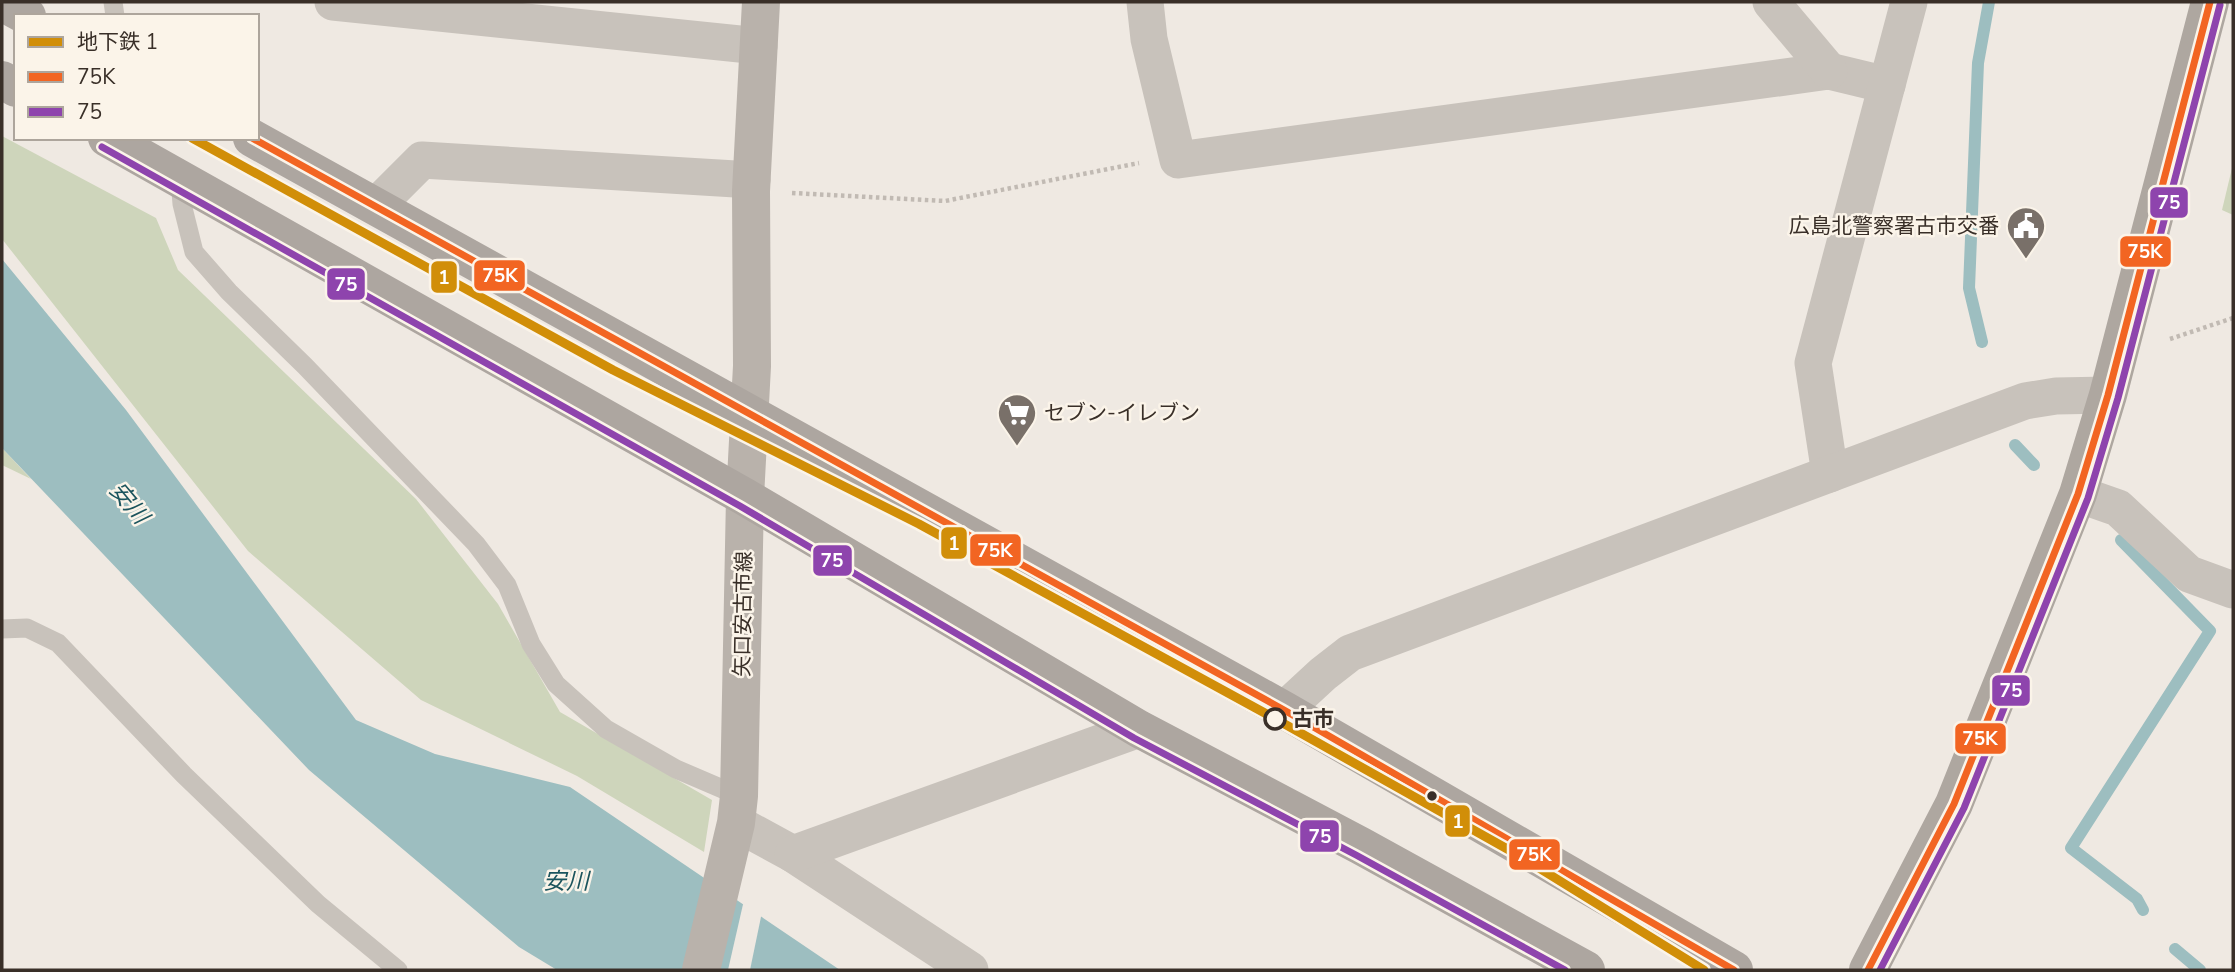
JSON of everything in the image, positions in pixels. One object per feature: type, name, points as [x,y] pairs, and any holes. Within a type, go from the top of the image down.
[{"type":"highway","points":[[1868,970],[1954,804],[2078,494],[2108,395],[2210,2]]},
{"type":"main road","points":[[2,2],[23,14]]},
{"type":"main road","name":"矢口安古市線","points":[[701,970],[735,822],[744,497],[752,366],[752,185],[761,2]]},
{"type":"main road","points":[[256,140],[1284,710],[1734,970]]},
{"type":"main road","points":[[120,145],[744,497],[1139,729],[1361,846],[1586,970]]},
{"type":"street","points":[[333,2],[759,46]]},
{"type":"street","points":[[1145,2],[1149,39],[1178,160],[1829,71],[1887,85]]},
{"type":"street","points":[[1771,2],[1829,71]]},
{"type":"street","points":[[1830,474],[1813,363],[1909,2]]},
{"type":"street","points":[[376,206],[422,160],[752,185]]},
{"type":"street","points":[[1284,710],[1350,653],[2025,401],[2056,396],[2108,395]]},
{"type":"street","points":[[2078,494],[2118,508],[2189,574],[2233,590]]},
{"type":"street","points":[[793,854],[1139,729]]},
{"type":"street","points":[[735,822],[793,854],[970,970]]},
{"type":"lane","points":[[180,178],[182,204],[194,252],[229,292],[305,366],[476,544],[507,584],[531,644],[556,684],[606,729],[676,769],[735,822]]},
{"type":"lane","points":[[2,629],[27,628],[58,643],[184,775],[318,904],[398,970]]},
{"type":"path","points":[[752,185],[945,201],[1165,158],[1178,160]]},
{"type":"path","points":[[2170,339],[2233,318]]},
{"type":"green space","points":[[2,136],[156,218],[178,270],[416,499],[498,604],[560,712],[712,800],[704,852],[577,776],[421,700],[248,551],[2,239]]},
{"type":"green space","points":[[2233,164],[2233,215],[2222,210]]},
{"type":"green space","points":[[2,448],[31,479],[2,465]]},
{"type":"water","name":"安川","points":[[2,259],[126,410],[356,720],[435,754],[570,787],[840,970],[557,970],[519,947],[309,770],[2,448]]},
{"type":"pier","points":[[744,900],[762,912],[750,970],[728,970]]},
{"type":"waterway","points":[[1982,342],[1969,288],[1978,63],[1989,2]]},
{"type":"waterway","points":[[2015,445],[2034,465]]},
{"type":"waterway","points":[[2121,540],[2210,631],[2071,848],[2137,899],[2143,910]]},
{"type":"waterway","points":[[2175,949],[2200,970]]},
{"type":"metro line","name":"1","points":[[196,140],[613,370],[919,524],[1272,717],[1518,855],[1704,970]]},
{"type":"transit line","name":"75K","points":[[1868,970],[1954,804],[2078,494],[2108,395],[2210,2]]},
{"type":"transit line","name":"75","points":[[1880,970],[1964,808],[2088,498],[2118,398],[2220,5]]},
{"type":"transit line","name":"75K","points":[[256,140],[1284,710],[1734,970]]},
{"type":"transit line","name":"75","points":[[102,147],[740,506],[1134,738],[1356,855],[1565,970]]},
{"type":"place","name":"広島北警察署古市交番","points":[[2026,260]]},
{"type":"place","name":"セブン-イレブン","points":[[1017,447]]},
{"type":"place","name":"古市","points":[[1275,719]]}]
